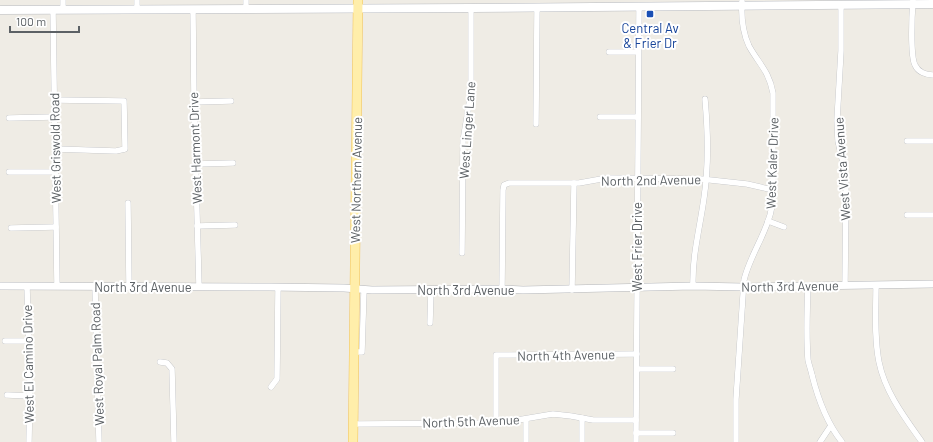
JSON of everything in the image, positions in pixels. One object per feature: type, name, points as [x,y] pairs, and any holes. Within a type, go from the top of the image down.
[{"type":"main road","points":[[0,10],[52,9],[63,4],[137,9],[193,10],[358,4],[471,8],[537,8],[603,4],[639,7],[671,3],[841,5],[912,2],[933,4]]},
{"type":"main road","name":"West Northern Avenue","points":[[353,442],[354,352],[359,290],[358,4]]},
{"type":"street","points":[[137,0],[137,9]]},
{"type":"street","points":[[246,0],[246,9]]},
{"type":"street","points":[[912,2],[913,51],[915,65],[920,72],[927,75],[933,75]]},
{"type":"street","name":"West Kaler Drive","points":[[736,442],[736,399],[744,280],[749,263],[768,222],[773,190],[772,83],[749,46],[746,38],[742,23],[742,3]]},
{"type":"street","name":"West Vista Avenue","points":[[841,5],[841,51],[837,120],[838,141],[846,187],[845,285]]},
{"type":"street","name":"West Frier Drive","points":[[636,442],[639,7]]},
{"type":"street","name":"West Linger Lane","points":[[462,253],[463,141],[471,92],[471,8]]},
{"type":"street","points":[[536,124],[537,8]]},
{"type":"street","name":"West Griswold Road","points":[[52,9],[57,286]]},
{"type":"street","name":"West Harmont Drive","points":[[193,10],[199,287]]},
{"type":"street","points":[[609,52],[638,52]]},
{"type":"street","points":[[693,286],[694,260],[706,179],[708,143],[705,99]]},
{"type":"street","points":[[54,100],[124,102],[125,149],[116,151],[55,149]]},
{"type":"street","points":[[194,102],[231,101]]},
{"type":"street","points":[[9,118],[54,117]]},
{"type":"street","points":[[600,117],[638,117]]},
{"type":"street","points":[[907,141],[933,141]]},
{"type":"street","points":[[196,164],[233,163]]},
{"type":"street","points":[[9,172],[55,172]]},
{"type":"street","name":"North 2nd Avenue","points":[[502,289],[503,190],[504,185],[509,183],[574,183],[607,178],[706,179],[742,183],[773,190]]},
{"type":"street","points":[[572,290],[574,183]]},
{"type":"street","points":[[128,203],[129,287]]},
{"type":"street","points":[[907,215],[933,215]]},
{"type":"street","points":[[768,222],[784,227]]},
{"type":"street","points":[[197,226],[235,225]]},
{"type":"street","points":[[11,228],[56,227]]},
{"type":"street","name":"North 3rd Avenue","points":[[0,286],[199,287],[359,290],[572,290],[693,286],[743,287],[933,284]]},
{"type":"street","points":[[876,285],[876,344],[879,363],[885,380],[903,416],[922,442]]},
{"type":"street","name":"West El Camino Drive","points":[[27,286],[30,396],[29,442]]},
{"type":"street","points":[[808,286],[808,361],[816,392],[830,427],[842,442]]},
{"type":"street","name":"West Royal Palm Road","points":[[95,287],[99,442]]},
{"type":"street","points":[[271,387],[277,379],[278,288]]},
{"type":"street","points":[[430,323],[431,290]]},
{"type":"street","name":"West El Camino Drive","points":[[5,341],[28,340]]},
{"type":"street","name":"North 4th Avenue","points":[[496,423],[496,356],[637,354]]},
{"type":"street","points":[[160,362],[167,363],[172,369],[174,442]]},
{"type":"street","points":[[637,369],[673,369]]},
{"type":"street","name":"West El Camino Drive","points":[[7,396],[30,396]]},
{"type":"street","name":"North 5th Avenue","points":[[353,424],[496,423],[553,414],[599,420],[636,420]]},
{"type":"street","points":[[582,418],[582,442]]},
{"type":"street","points":[[526,419],[526,442]]},
{"type":"street","points":[[820,442],[830,427]]},
{"type":"street","points":[[636,433],[673,433]]},
{"type":"place","name":"Central Av & Frier Dr","points":[[650,14]]}]
